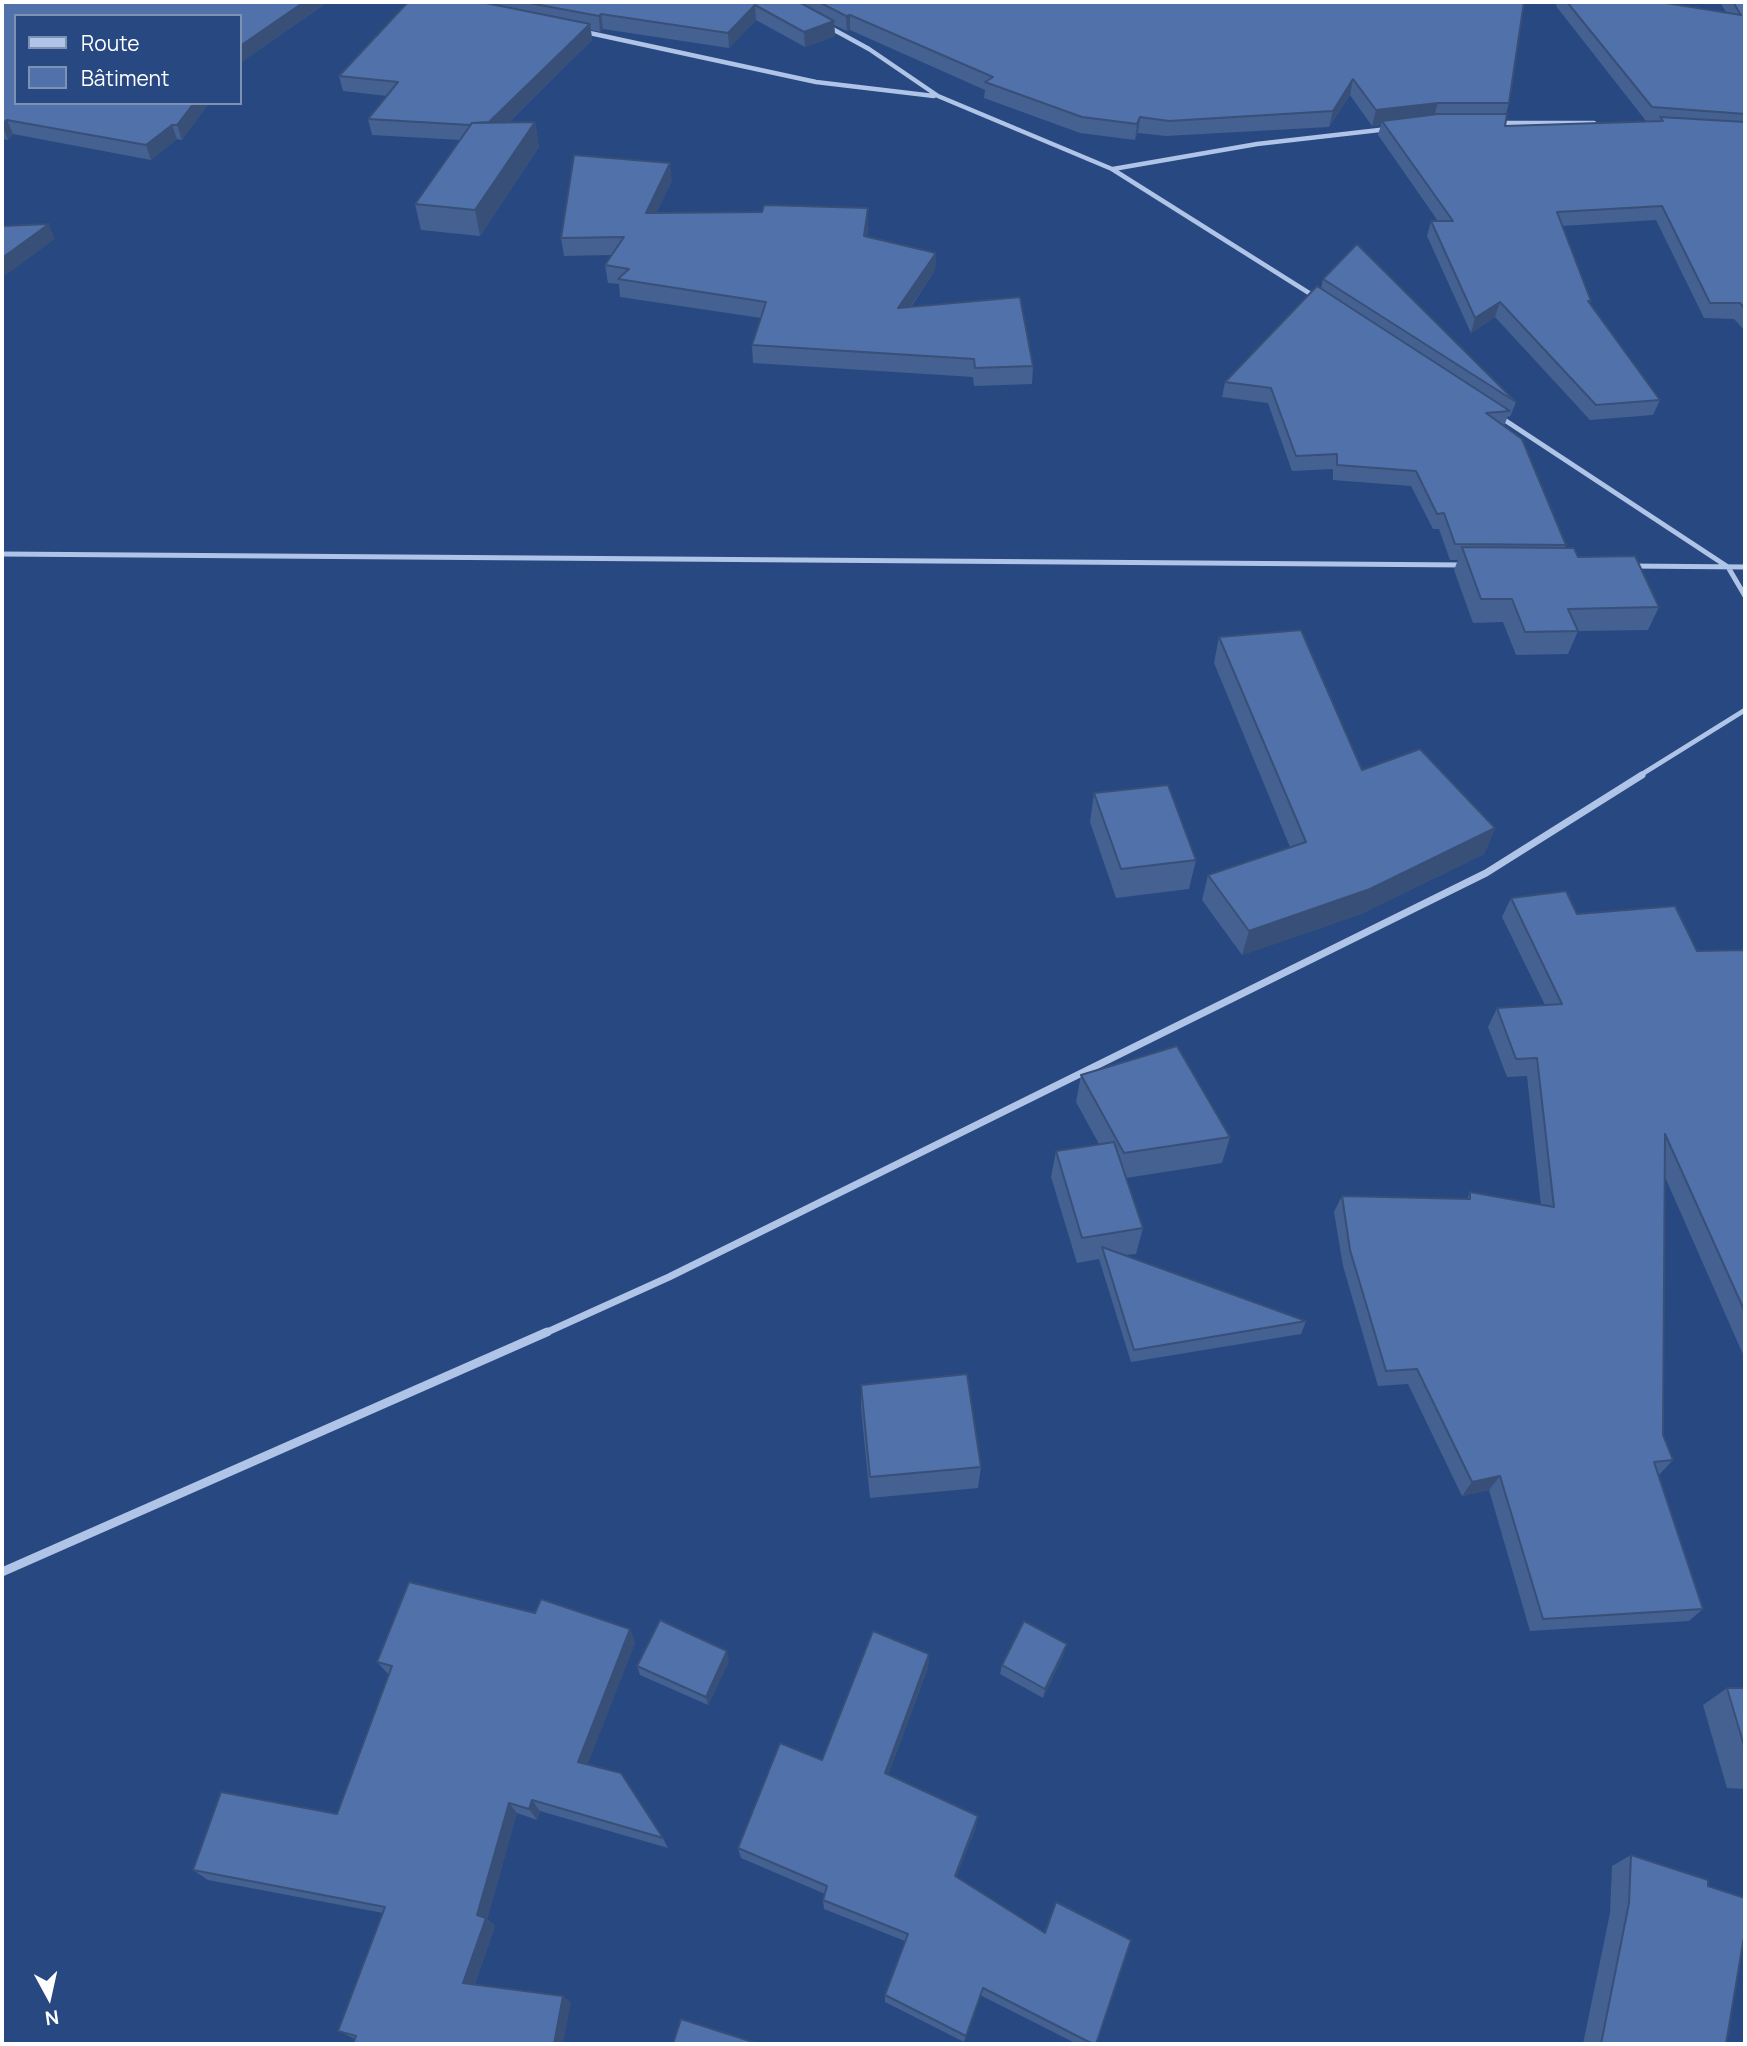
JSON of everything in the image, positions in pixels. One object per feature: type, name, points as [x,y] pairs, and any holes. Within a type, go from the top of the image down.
[{"type":"street","points":[[825,26],[869,49],[938,96],[1112,169],[1321,301]]},
{"type":"street","points":[[573,29],[675,54],[816,82],[938,96]]},
{"type":"street","points":[[1488,123],[1596,123]]},
{"type":"street","points":[[1112,169],[1257,144],[1393,128]]},
{"type":"street","points":[[1496,414],[1728,567],[1745,596]]},
{"type":"street","points":[[2,554],[1479,566]]},
{"type":"street","points":[[1617,566],[1745,566]]},
{"type":"street","points":[[2,1572],[294,1446],[669,1277],[1387,922],[1486,873],[1745,710]]},
{"type":"building","points":[[2,2],[304,2],[242,45],[242,14],[14,14],[14,105],[192,105],[177,125],[172,125],[146,145],[7,120],[2,125]]},
{"type":"building","points":[[408,2],[481,2],[590,24],[489,122],[470,125],[368,119],[398,82],[339,76]]},
{"type":"building","points":[[524,2],[799,2],[834,21],[804,32],[755,5],[728,33],[601,14],[599,16]]},
{"type":"building","points":[[819,2],[1524,2],[1509,103],[1438,103],[1376,110],[1353,79],[1333,111],[1169,121],[1140,117],[1137,124],[1082,117],[985,82],[993,77],[850,15],[846,16]]},
{"type":"building","points":[[1567,2],[1660,2],[1741,15],[1733,2],[1745,2],[1745,114],[1652,107]]},
{"type":"building","points":[[1438,114],[1507,114],[1505,126],[1663,121],[1660,117],[1745,122],[1745,309],[1740,303],[1710,303],[1662,206],[1557,212],[1591,301],[1588,301],[1660,400],[1596,405],[1500,302],[1475,318],[1431,221],[1453,221],[1382,121]]},
{"type":"building","points":[[535,122],[475,210],[415,204],[472,123]]},
{"type":"building","points":[[574,155],[670,163],[646,213],[762,212],[764,205],[868,208],[864,236],[936,253],[898,308],[1020,297],[1033,366],[975,368],[974,359],[752,345],[766,302],[618,279],[629,269],[605,265],[624,237],[561,238]]},
{"type":"building","points":[[49,224],[2,258],[2,226]]},
{"type":"building","points":[[1357,244],[1516,402],[1323,279]]},
{"type":"building","points":[[1317,286],[1510,411],[1486,413],[1522,439],[1566,545],[1455,544],[1444,513],[1437,514],[1416,471],[1337,465],[1337,454],[1296,456],[1271,388],[1225,382]]},
{"type":"building","points":[[1462,547],[1574,548],[1578,557],[1635,556],[1659,607],[1568,609],[1578,631],[1525,632],[1512,599],[1481,599]]},
{"type":"building","points":[[1301,630],[1362,770],[1420,749],[1495,828],[1370,889],[1249,931],[1208,875],[1306,842],[1219,637]]},
{"type":"building","points":[[1168,785],[1196,860],[1121,869],[1094,793]]},
{"type":"building","points":[[1566,891],[1577,914],[1675,906],[1697,951],[1745,950],[1745,1312],[1665,1134],[1663,1435],[1673,1460],[1654,1462],[1703,1609],[1543,1619],[1500,1476],[1472,1482],[1417,1369],[1386,1371],[1350,1250],[1342,1196],[1470,1199],[1470,1192],[1554,1207],[1537,1058],[1516,1059],[1497,1008],[1562,1004],[1511,898]]},
{"type":"building","points":[[1177,1046],[1230,1137],[1124,1153],[1081,1075]]},
{"type":"building","points":[[1114,1142],[1143,1228],[1082,1238],[1056,1151]]},
{"type":"building","points":[[1102,1247],[1306,1321],[1134,1350]]},
{"type":"building","points":[[967,1374],[981,1467],[870,1477],[861,1385]]},
{"type":"building","points":[[409,1582],[535,1613],[541,1599],[630,1629],[578,1762],[621,1773],[663,1838],[532,1800],[529,1809],[509,1803],[477,1915],[486,1918],[463,1983],[563,1996],[554,2044],[353,2044],[356,2036],[338,2031],[385,1907],[193,1870],[221,1792],[337,1814],[392,1666],[377,1662]]},
{"type":"building","points":[[660,1620],[727,1651],[706,1697],[637,1666]]},
{"type":"building","points":[[1024,1621],[1067,1644],[1045,1689],[1002,1665]]},
{"type":"building","points":[[873,1631],[929,1654],[885,1773],[978,1816],[955,1876],[1045,1933],[1056,1902],[1131,1940],[1096,2044],[983,1988],[966,2036],[885,1995],[908,1934],[823,1900],[827,1886],[738,1848],[780,1743],[822,1760]]},
{"type":"building","points":[[1727,1688],[1745,1688],[1745,1749]]},
{"type":"building","points":[[1631,1855],[1708,1880],[1708,1886],[1745,1898],[1745,1931],[1726,2044],[1601,2044],[1629,1903]]},
{"type":"building","points":[[681,2019],[759,2044],[673,2044]]}]
